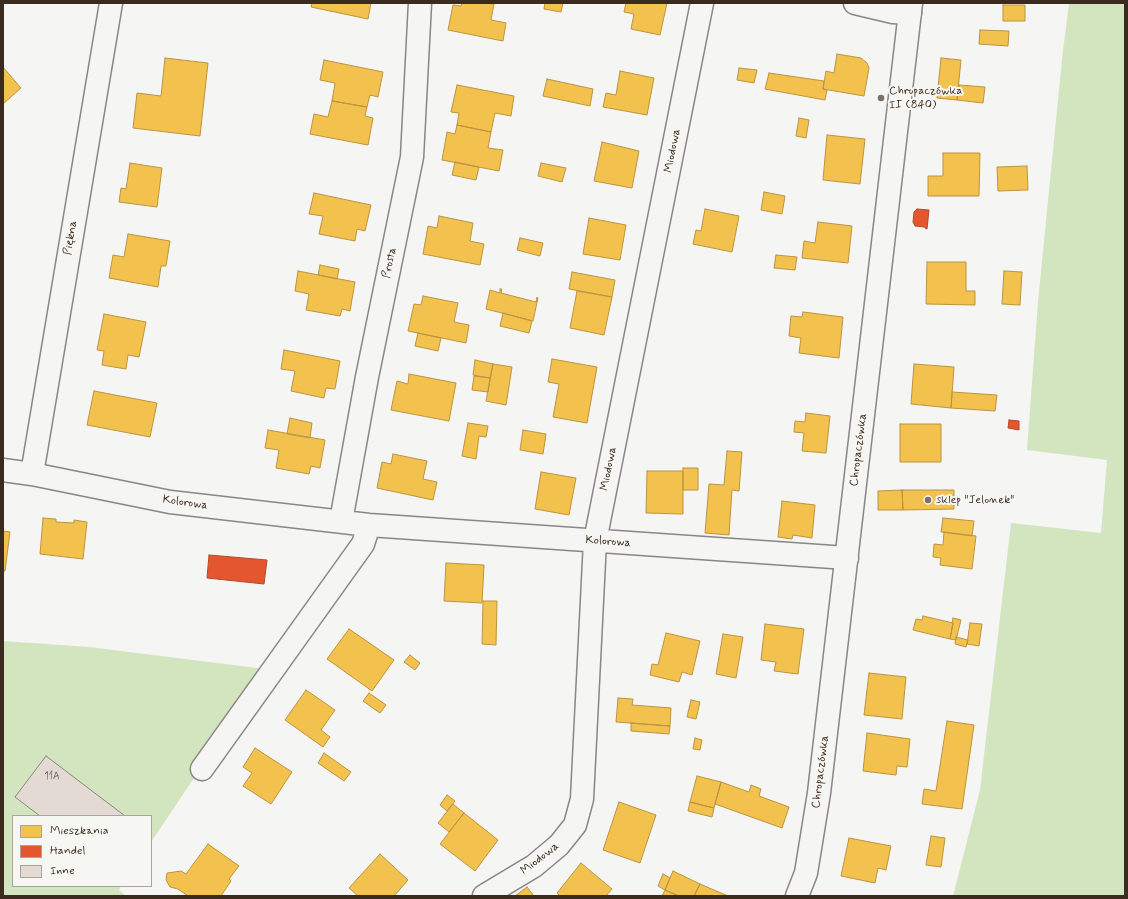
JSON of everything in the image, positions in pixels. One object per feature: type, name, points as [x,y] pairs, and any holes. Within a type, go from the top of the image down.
[{"type":"street","name":"Piękna","points":[[32,474],[111,3]]},
{"type":"street","name":"Prosta","points":[[341,521],[366,377],[412,157],[420,3]]},
{"type":"street","name":"Miodowa","points":[[484,896],[534,866],[558,845],[575,825],[582,800],[595,541],[702,3]]},
{"type":"street","points":[[855,3],[893,12],[910,8]]},
{"type":"street","name":"Chropaczówka","points":[[797,896],[806,874],[819,793],[910,8]]},
{"type":"street","name":"Kolorowa","points":[[3,470],[32,474],[170,502],[369,525],[847,558]]},
{"type":"street","points":[[202,769],[363,544],[369,525]]},
{"type":"green space","points":[[1069,3],[1125,3],[1125,896],[953,896],[980,790],[1011,523],[1101,533],[1107,460],[1027,450],[1038,302]]},
{"type":"green space","points":[[3,641],[89,647],[273,670],[194,778],[152,841],[152,815],[12,815],[12,887],[120,887],[119,890],[126,896],[3,896]]},
{"type":"building: Mieszkania","points":[[312,3],[371,3],[368,19],[311,7]]},
{"type":"building: Mieszkania","points":[[462,3],[494,4],[491,20],[506,23],[503,41],[448,30],[453,5],[461,6]]},
{"type":"building: Mieszkania","points":[[545,3],[563,3],[561,12],[544,9]]},
{"type":"building: Mieszkania","points":[[626,3],[667,3],[660,35],[631,29],[634,14],[624,12]]},
{"type":"building: Mieszkania","points":[[1003,5],[1025,5],[1025,21],[1003,21]]},
{"type":"building: Mieszkania","points":[[980,30],[1009,31],[1008,46],[979,44]]},
{"type":"building: Mieszkania","points":[[837,54],[861,58],[867,63],[869,68],[864,96],[823,89],[826,71],[834,73]]},
{"type":"building: Mieszkania","points":[[165,58],[208,63],[200,136],[133,128],[137,93],[161,96]]},
{"type":"building: Mieszkania","points":[[941,58],[961,60],[957,100],[937,98]]},
{"type":"building: Mieszkania","points":[[324,60],[383,72],[378,97],[370,95],[367,107],[332,101],[335,83],[320,80]]},
{"type":"building: Mieszkania","points":[[3,67],[21,88],[3,104]]},
{"type":"building: Mieszkania","points":[[739,68],[757,70],[754,83],[737,80]]},
{"type":"building: Mieszkania","points":[[620,71],[654,78],[647,115],[603,107],[606,93],[616,95]]},
{"type":"building: Mieszkania","points":[[769,73],[824,81],[823,89],[827,90],[825,100],[765,89]]},
{"type":"building: Mieszkania","points":[[547,79],[593,89],[590,106],[543,96]]},
{"type":"building: Mieszkania","points":[[457,85],[514,96],[511,116],[495,113],[491,132],[457,125],[459,113],[451,112]]},
{"type":"building: Mieszkania","points":[[959,85],[985,87],[983,103],[957,100]]},
{"type":"building: Mieszkania","points":[[332,101],[367,107],[365,116],[373,118],[368,145],[310,134],[314,114],[328,117]]},
{"type":"building: Mieszkania","points":[[799,118],[809,120],[806,138],[796,136]]},
{"type":"building: Mieszkania","points":[[457,125],[491,132],[488,148],[503,150],[499,171],[442,160],[447,132],[455,134]]},
{"type":"building: Mieszkania","points":[[827,135],[865,139],[860,184],[823,180]]},
{"type":"building: Mieszkania","points":[[602,142],[639,151],[632,188],[594,181]]},
{"type":"building: Mieszkania","points":[[943,153],[980,153],[979,196],[928,196],[928,176],[943,176]]},
{"type":"building: Mieszkania","points":[[455,162],[479,167],[476,180],[452,175]]},
{"type":"building: Mieszkania","points":[[130,163],[162,168],[157,207],[119,202],[121,188],[126,189]]},
{"type":"building: Mieszkania","points":[[541,163],[566,168],[562,182],[538,176]]},
{"type":"building: Mieszkania","points":[[1027,166],[1028,190],[998,191],[997,167]]},
{"type":"building: Mieszkania","points":[[764,192],[785,196],[782,214],[761,210]]},
{"type":"building: Mieszkania","points":[[314,193],[371,205],[365,231],[357,229],[355,241],[319,234],[323,216],[309,214]]},
{"type":"building: Mieszkania","points":[[705,209],[739,216],[732,252],[693,244],[696,230],[701,231]]},
{"type":"building: Mieszkania","points":[[439,216],[473,223],[470,241],[484,244],[480,265],[423,254],[428,226],[437,228]]},
{"type":"building: Mieszkania","points":[[589,218],[626,225],[620,260],[583,254]]},
{"type":"building: Mieszkania","points":[[818,222],[852,226],[848,263],[802,258],[804,241],[815,243]]},
{"type":"building: Mieszkania","points":[[128,234],[170,241],[166,266],[161,266],[158,287],[109,278],[113,255],[124,257]]},
{"type":"building: Mieszkania","points":[[520,238],[543,243],[540,256],[517,250]]},
{"type":"building: Mieszkania","points":[[776,255],[797,257],[795,270],[774,268]]},
{"type":"building: Mieszkania","points":[[927,262],[966,262],[966,291],[975,291],[975,305],[926,304]]},
{"type":"building: Mieszkania","points":[[320,265],[339,269],[337,279],[318,275]]},
{"type":"building: Mieszkania","points":[[298,271],[355,282],[350,311],[342,309],[340,316],[306,310],[309,294],[295,291]]},
{"type":"building: Mieszkania","points":[[1004,271],[1022,272],[1020,305],[1002,304]]},
{"type":"building: Mieszkania","points":[[572,272],[615,280],[612,297],[569,289]]},
{"type":"building: Mieszkania","points":[[500,289],[502,289],[501,293],[536,302],[537,297],[533,321],[486,309],[490,290],[500,293]]},
{"type":"building: Mieszkania","points":[[577,291],[612,297],[604,335],[570,328]]},
{"type":"building: Mieszkania","points":[[423,296],[458,303],[454,322],[469,325],[466,343],[408,331],[414,304],[421,305]]},
{"type":"building: Mieszkania","points":[[803,312],[843,317],[839,358],[799,353],[801,338],[789,336],[791,316],[802,317]]},
{"type":"building: Mieszkania","points":[[503,313],[532,321],[529,333],[500,326]]},
{"type":"building: Mieszkania","points":[[104,314],[146,322],[139,357],[128,355],[126,369],[102,365],[104,351],[97,350]]},
{"type":"building: Mieszkania","points":[[418,333],[441,338],[438,351],[415,346]]},
{"type":"building: Mieszkania","points":[[284,350],[340,361],[335,389],[326,388],[324,398],[291,391],[295,371],[281,369]]},
{"type":"building: Mieszkania","points":[[552,359],[597,367],[587,423],[553,417],[559,384],[548,382]]},
{"type":"building: Mieszkania","points":[[475,360],[493,364],[490,378],[473,375]]},
{"type":"building: Mieszkania","points":[[493,364],[512,367],[506,405],[486,401]]},
{"type":"building: Mieszkania","points":[[914,364],[954,367],[951,408],[911,404]]},
{"type":"building: Mieszkania","points":[[409,374],[456,383],[449,421],[391,410],[397,381],[408,384]]},
{"type":"building: Mieszkania","points":[[474,376],[490,378],[488,392],[472,390]]},
{"type":"building: Mieszkania","points":[[94,391],[157,403],[150,437],[87,425]]},
{"type":"building: Mieszkania","points":[[952,392],[997,395],[995,411],[951,408]]},
{"type":"building: Mieszkania","points":[[806,413],[830,416],[826,453],[802,451],[804,433],[794,432],[795,421],[805,422]]},
{"type":"building: Mieszkania","points":[[290,418],[312,423],[310,438],[287,434]]},
{"type":"building: Mieszkania","points":[[468,423],[488,426],[486,437],[479,436],[476,459],[462,456]]},
{"type":"building: Mieszkania","points":[[900,424],[941,424],[941,462],[900,462]]},
{"type":"building: Mieszkania","points":[[268,430],[325,440],[320,468],[311,466],[309,474],[276,468],[279,450],[265,448]]},
{"type":"building: Mieszkania","points":[[523,430],[546,434],[543,454],[520,450]]},
{"type":"building: Mieszkania","points":[[727,451],[742,452],[739,491],[732,490],[729,535],[705,533],[709,484],[724,485]]},
{"type":"building: Mieszkania","points":[[393,454],[427,461],[423,479],[437,482],[433,500],[377,488],[382,462],[391,464]]},
{"type":"building: Mieszkania","points":[[683,468],[698,468],[698,490],[683,490]]},
{"type":"building: Mieszkania","points":[[647,471],[683,471],[683,514],[646,513]]},
{"type":"building: Mieszkania","points":[[541,472],[576,478],[569,515],[535,509]]},
{"type":"building: Mieszkania","name":"sklep \"Jelonek\"","points":[[902,490],[954,490],[954,509],[903,510]]},
{"type":"building: Mieszkania","points":[[902,490],[903,510],[878,510],[878,491]]},
{"type":"building: Mieszkania","points":[[782,501],[815,505],[812,538],[793,535],[792,539],[778,537]]},
{"type":"building: Mieszkania","points":[[43,518],[56,519],[56,522],[74,523],[74,520],[87,522],[83,559],[40,554]]},
{"type":"building: Mieszkania","points":[[943,518],[974,521],[972,536],[941,532]]},
{"type":"building: Mieszkania","points":[[3,531],[10,532],[5,571],[3,571]]},
{"type":"building: Mieszkania","points":[[944,532],[976,536],[972,569],[940,565],[941,558],[933,557],[934,544],[943,545]]},
{"type":"building: Mieszkania","points":[[446,563],[484,565],[482,603],[444,601]]},
{"type":"building: Mieszkania","points":[[483,601],[497,601],[496,645],[482,644]]},
{"type":"building: Mieszkania","points":[[923,616],[953,623],[950,639],[913,630],[916,619],[922,620]]},
{"type":"building: Mieszkania","points":[[953,618],[961,620],[956,640],[950,639]]},
{"type":"building: Mieszkania","points":[[970,623],[982,624],[979,646],[967,644]]},
{"type":"building: Mieszkania","points":[[765,624],[804,629],[798,674],[774,671],[776,662],[761,660]]},
{"type":"building: Mieszkania","points":[[349,629],[394,660],[372,691],[327,659]]},
{"type":"building: Mieszkania","points":[[666,633],[700,641],[692,675],[682,672],[679,682],[650,675],[652,664],[658,665]]},
{"type":"building: Mieszkania","points":[[723,634],[743,637],[736,678],[716,674]]},
{"type":"building: Mieszkania","points":[[956,637],[968,640],[966,647],[955,644]]},
{"type":"building: Mieszkania","points":[[410,655],[420,663],[415,670],[404,662]]},
{"type":"building: Mieszkania","points":[[869,673],[906,677],[902,719],[864,715]]},
{"type":"building: Mieszkania","points":[[306,690],[335,710],[321,730],[330,737],[323,747],[285,720]]},
{"type":"building: Mieszkania","points":[[369,693],[386,705],[380,713],[363,701]]},
{"type":"building: Mieszkania","points":[[618,698],[633,699],[632,705],[671,708],[670,726],[616,722]]},
{"type":"building: Mieszkania","points":[[691,700],[700,702],[696,719],[687,717]]},
{"type":"building: Mieszkania","points":[[947,721],[974,725],[962,809],[922,804],[924,789],[936,791]]},
{"type":"building: Mieszkania","points":[[631,723],[670,726],[669,734],[631,731]]},
{"type":"building: Mieszkania","points":[[867,733],[910,739],[907,767],[897,766],[896,775],[863,771]]},
{"type":"building: Mieszkania","points":[[695,738],[702,740],[700,750],[693,749]]},
{"type":"building: Mieszkania","points":[[255,748],[292,772],[271,804],[243,786],[252,773],[243,767]]},
{"type":"building: Mieszkania","points":[[324,753],[351,772],[344,781],[318,763]]},
{"type":"building: Mieszkania","points":[[697,776],[721,782],[714,808],[690,802]]},
{"type":"building: Mieszkania","points":[[721,782],[749,792],[751,785],[761,789],[759,796],[789,807],[782,828],[715,804]]},
{"type":"building: Mieszkania","points":[[447,795],[455,801],[447,811],[440,805]]},
{"type":"building: Mieszkania","points":[[619,802],[656,815],[640,863],[603,850]]},
{"type":"building: Mieszkania","points":[[690,802],[714,808],[712,817],[688,811]]},
{"type":"building: Mieszkania","points":[[453,804],[464,813],[449,832],[438,823]]},
{"type":"building: Mieszkania","points":[[464,813],[498,840],[475,871],[440,844]]},
{"type":"building: Mieszkania","points":[[931,836],[945,838],[941,867],[926,865]]},
{"type":"building: Mieszkania","points":[[849,838],[891,846],[886,870],[878,868],[875,883],[841,876]]},
{"type":"building: Mieszkania","points":[[208,844],[239,866],[229,879],[231,881],[221,896],[188,896],[178,889],[170,887],[166,880],[167,873],[181,871],[186,874]]},
{"type":"building: Mieszkania","points":[[380,854],[408,880],[394,896],[358,896],[349,888]]},
{"type":"building: Mieszkania","points":[[581,863],[612,889],[606,896],[560,896],[557,893]]},
{"type":"building: Mieszkania","points":[[673,871],[700,884],[694,896],[679,896],[665,890]]},
{"type":"building: Mieszkania","points":[[663,874],[670,878],[665,890],[658,886]]},
{"type":"building: Mieszkania","points":[[700,884],[728,896],[694,896]]},
{"type":"building: Mieszkania","points":[[527,887],[534,896],[515,896]]},
{"type":"building: Mieszkania","points":[[665,890],[679,896],[662,896]]},
{"type":"building: Handel","points":[[917,209],[929,210],[927,229],[925,227],[915,226],[913,222],[914,212]]},
{"type":"building: Handel","points":[[1009,420],[1019,421],[1019,430],[1008,428]]},
{"type":"building: Handel","points":[[209,555],[267,560],[264,584],[207,578]]},
{"type":"building: Inne","points":[[46,756],[124,815],[39,815],[15,797]]},
{"type":"place","name":"Chropaczówka II (840)","points":[[881,98]]},
{"type":"place","name":"sklep \"Jelonek\"","points":[[928,500]]}]
